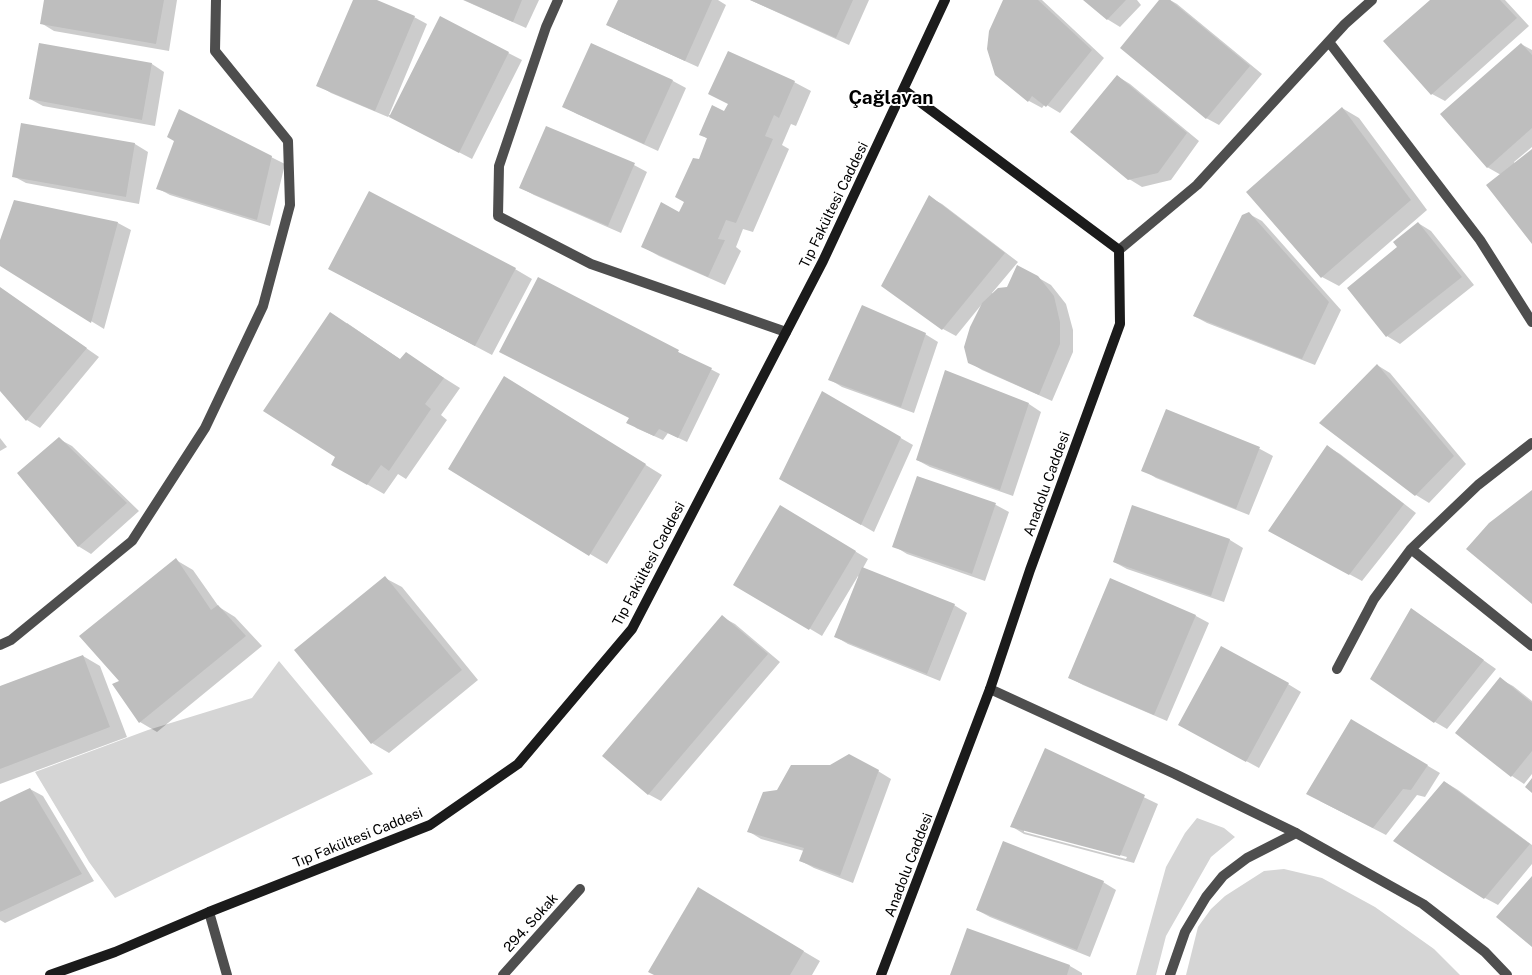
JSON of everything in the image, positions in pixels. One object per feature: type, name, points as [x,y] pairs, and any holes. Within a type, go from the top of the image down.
[{"type":"main road","name":"Tıp Fakültesi Caddesi","points":[[50,975],[115,952],[209,912],[430,825],[518,764],[632,629],[823,261],[946,0]]},
{"type":"main road","points":[[904,90],[1119,250]]},
{"type":"main road","name":"Anadolu Caddesi","points":[[882,975],[990,689],[1033,561],[1120,324],[1119,250]]},
{"type":"street","points":[[0,645],[11,640],[132,540],[205,428],[263,306],[290,205],[288,142],[215,51],[216,0]]},
{"type":"street","points":[[558,0],[546,27],[499,166],[498,216],[591,264],[786,332]]},
{"type":"street","points":[[1119,250],[1197,185],[1329,42],[1372,0]]},
{"type":"street","points":[[1329,42],[1480,240],[1532,322]]},
{"type":"street","points":[[1336,669],[1374,599],[1411,549],[1478,485],[1532,444]]},
{"type":"street","points":[[1411,549],[1532,646]]},
{"type":"street","points":[[990,689],[1175,774],[1296,833],[1423,904],[1485,952],[1507,975]]},
{"type":"street","points":[[1170,975],[1185,932],[1206,896],[1223,876],[1247,858],[1296,833]]},
{"type":"street","name":"294. Sokak","points":[[503,975],[580,889]]},
{"type":"street","points":[[209,912],[227,975]]},
{"type":"shaded area","points":[[279,661],[373,774],[115,898],[89,862],[35,772],[148,730],[252,698]]},
{"type":"shaded area","points":[[1197,818],[1224,828],[1235,837],[1211,857],[1166,936],[1156,975],[1136,975],[1166,867],[1185,833]]},
{"type":"shaded area","points":[[1284,869],[1322,878],[1375,907],[1434,949],[1460,975],[1186,975],[1198,927],[1211,909],[1225,896],[1264,871]]},
{"type":"building","points":[[44,0],[164,0],[156,44],[40,24]]},
{"type":"building","points":[[353,0],[377,0],[415,16],[375,111],[316,86]]},
{"type":"building","points":[[464,0],[522,0],[513,22]]},
{"type":"building","points":[[618,0],[712,0],[685,61],[606,25]]},
{"type":"building","points":[[750,0],[853,0],[836,38]]},
{"type":"building","points":[[1003,0],[1038,0],[1092,50],[1046,107],[1032,96],[1028,102],[995,75],[987,49],[989,31]]},
{"type":"building","points":[[1083,0],[1126,0],[1107,20]]},
{"type":"building","points":[[1159,0],[1170,0],[1250,66],[1206,119],[1120,48]]},
{"type":"building","points":[[1430,0],[1500,0],[1517,18],[1431,95],[1383,41]]},
{"type":"building","points":[[440,16],[509,52],[459,153],[389,117]]},
{"type":"building","points":[[39,43],[152,63],[142,120],[29,99]]},
{"type":"building","points":[[591,43],[673,80],[644,144],[562,107]]},
{"type":"building","points":[[1521,43],[1532,55],[1532,128],[1487,168],[1440,114]]},
{"type":"building","points":[[728,51],[795,81],[779,118],[774,115],[765,136],[773,139],[736,223],[726,220],[718,239],[725,240],[708,277],[641,247],[661,202],[679,212],[684,202],[675,197],[693,158],[699,159],[707,138],[699,135],[712,105],[724,111],[728,104],[708,94]]},
{"type":"building","points":[[1117,75],[1187,133],[1158,173],[1128,180],[1070,132]]},
{"type":"building","points":[[1342,107],[1411,200],[1321,278],[1246,192]]},
{"type":"building","points":[[179,109],[272,156],[257,220],[156,189],[174,141],[167,137]]},
{"type":"building","points":[[21,123],[135,143],[126,197],[12,177]]},
{"type":"building","points":[[546,126],[635,163],[608,226],[519,188]]},
{"type":"building","points":[[1532,149],[1532,244],[1486,185]]},
{"type":"building","points":[[369,191],[516,268],[475,346],[328,269]]},
{"type":"building","points":[[929,195],[1005,253],[942,330],[881,286]]},
{"type":"building","points":[[14,200],[118,222],[91,323],[0,266],[0,240]]},
{"type":"building","points":[[1249,212],[1329,302],[1302,359],[1193,316],[1242,215]]},
{"type":"building","points":[[1418,222],[1462,277],[1386,337],[1347,288],[1397,247],[1393,242]]},
{"type":"building","points":[[1017,265],[1038,276],[1054,296],[1060,322],[1060,344],[1039,395],[968,363],[964,347],[970,327],[982,303],[998,288],[1007,287]]},
{"type":"building","points":[[538,277],[679,350],[678,352],[712,368],[678,438],[659,429],[654,436],[626,423],[629,418],[499,352]]},
{"type":"building","points":[[0,287],[87,348],[26,421],[0,391]]},
{"type":"building","points":[[862,305],[926,333],[901,407],[828,380]]},
{"type":"building","points":[[330,312],[400,359],[406,352],[444,378],[425,404],[431,409],[389,471],[381,465],[367,485],[331,465],[335,457],[263,411]]},
{"type":"building","points":[[1377,364],[1454,456],[1415,496],[1319,423]]},
{"type":"building","points":[[945,370],[1029,403],[1000,490],[916,460]]},
{"type":"building","points":[[504,376],[646,464],[589,556],[448,469]]},
{"type":"building","points":[[822,391],[901,437],[861,525],[779,479]]},
{"type":"building","points":[[1166,409],[1260,447],[1236,509],[1141,471]]},
{"type":"building","points":[[59,437],[127,503],[78,547],[17,473]]},
{"type":"building","points":[[1327,445],[1404,504],[1349,575],[1268,531]]},
{"type":"building","points":[[917,476],[996,503],[972,574],[892,547]]},
{"type":"building","points":[[1532,490],[1532,604],[1466,549],[1489,523]]},
{"type":"building","points":[[780,505],[856,551],[809,630],[733,585]]},
{"type":"building","points":[[1132,505],[1230,539],[1211,596],[1113,562]]},
{"type":"building","points":[[176,558],[211,610],[218,605],[246,636],[139,723],[112,684],[119,681],[79,636]]},
{"type":"building","points":[[862,567],[955,604],[927,674],[834,637]]},
{"type":"building","points":[[385,576],[462,670],[371,744],[294,650]]},
{"type":"building","points":[[1110,578],[1196,615],[1154,715],[1068,678]]},
{"type":"building","points":[[1411,608],[1484,660],[1434,723],[1370,679]]},
{"type":"building","points":[[722,615],[768,654],[648,795],[602,756]]},
{"type":"building","points":[[1221,646],[1289,683],[1246,762],[1178,725]]},
{"type":"building","points":[[83,655],[110,727],[0,769],[0,686]]},
{"type":"building","points":[[1500,677],[1532,703],[1532,751],[1511,777],[1455,733]]},
{"type":"building","points":[[1351,719],[1428,765],[1411,790],[1403,789],[1373,828],[1306,794]]},
{"type":"building","points":[[1045,748],[1145,795],[1120,856],[1010,827]]},
{"type":"building","points":[[849,754],[879,770],[840,876],[799,861],[804,848],[747,832],[763,792],[777,790],[791,765],[830,765]]},
{"type":"building","points":[[1532,778],[1532,793],[1525,787]]},
{"type":"building","points":[[1444,781],[1530,844],[1484,899],[1393,841]]},
{"type":"building","points":[[30,788],[82,874],[0,912],[0,802]]},
{"type":"building","points":[[1003,841],[1104,881],[1077,950],[976,910]]},
{"type":"building","points":[[1532,876],[1532,947],[1496,917]]},
{"type":"building","points":[[698,887],[804,951],[790,975],[654,975],[648,972]]},
{"type":"building","points":[[967,928],[1070,965],[1067,975],[950,975]]},
{"type":"district","name":"Çağlayan","points":[[891,98]]}]
